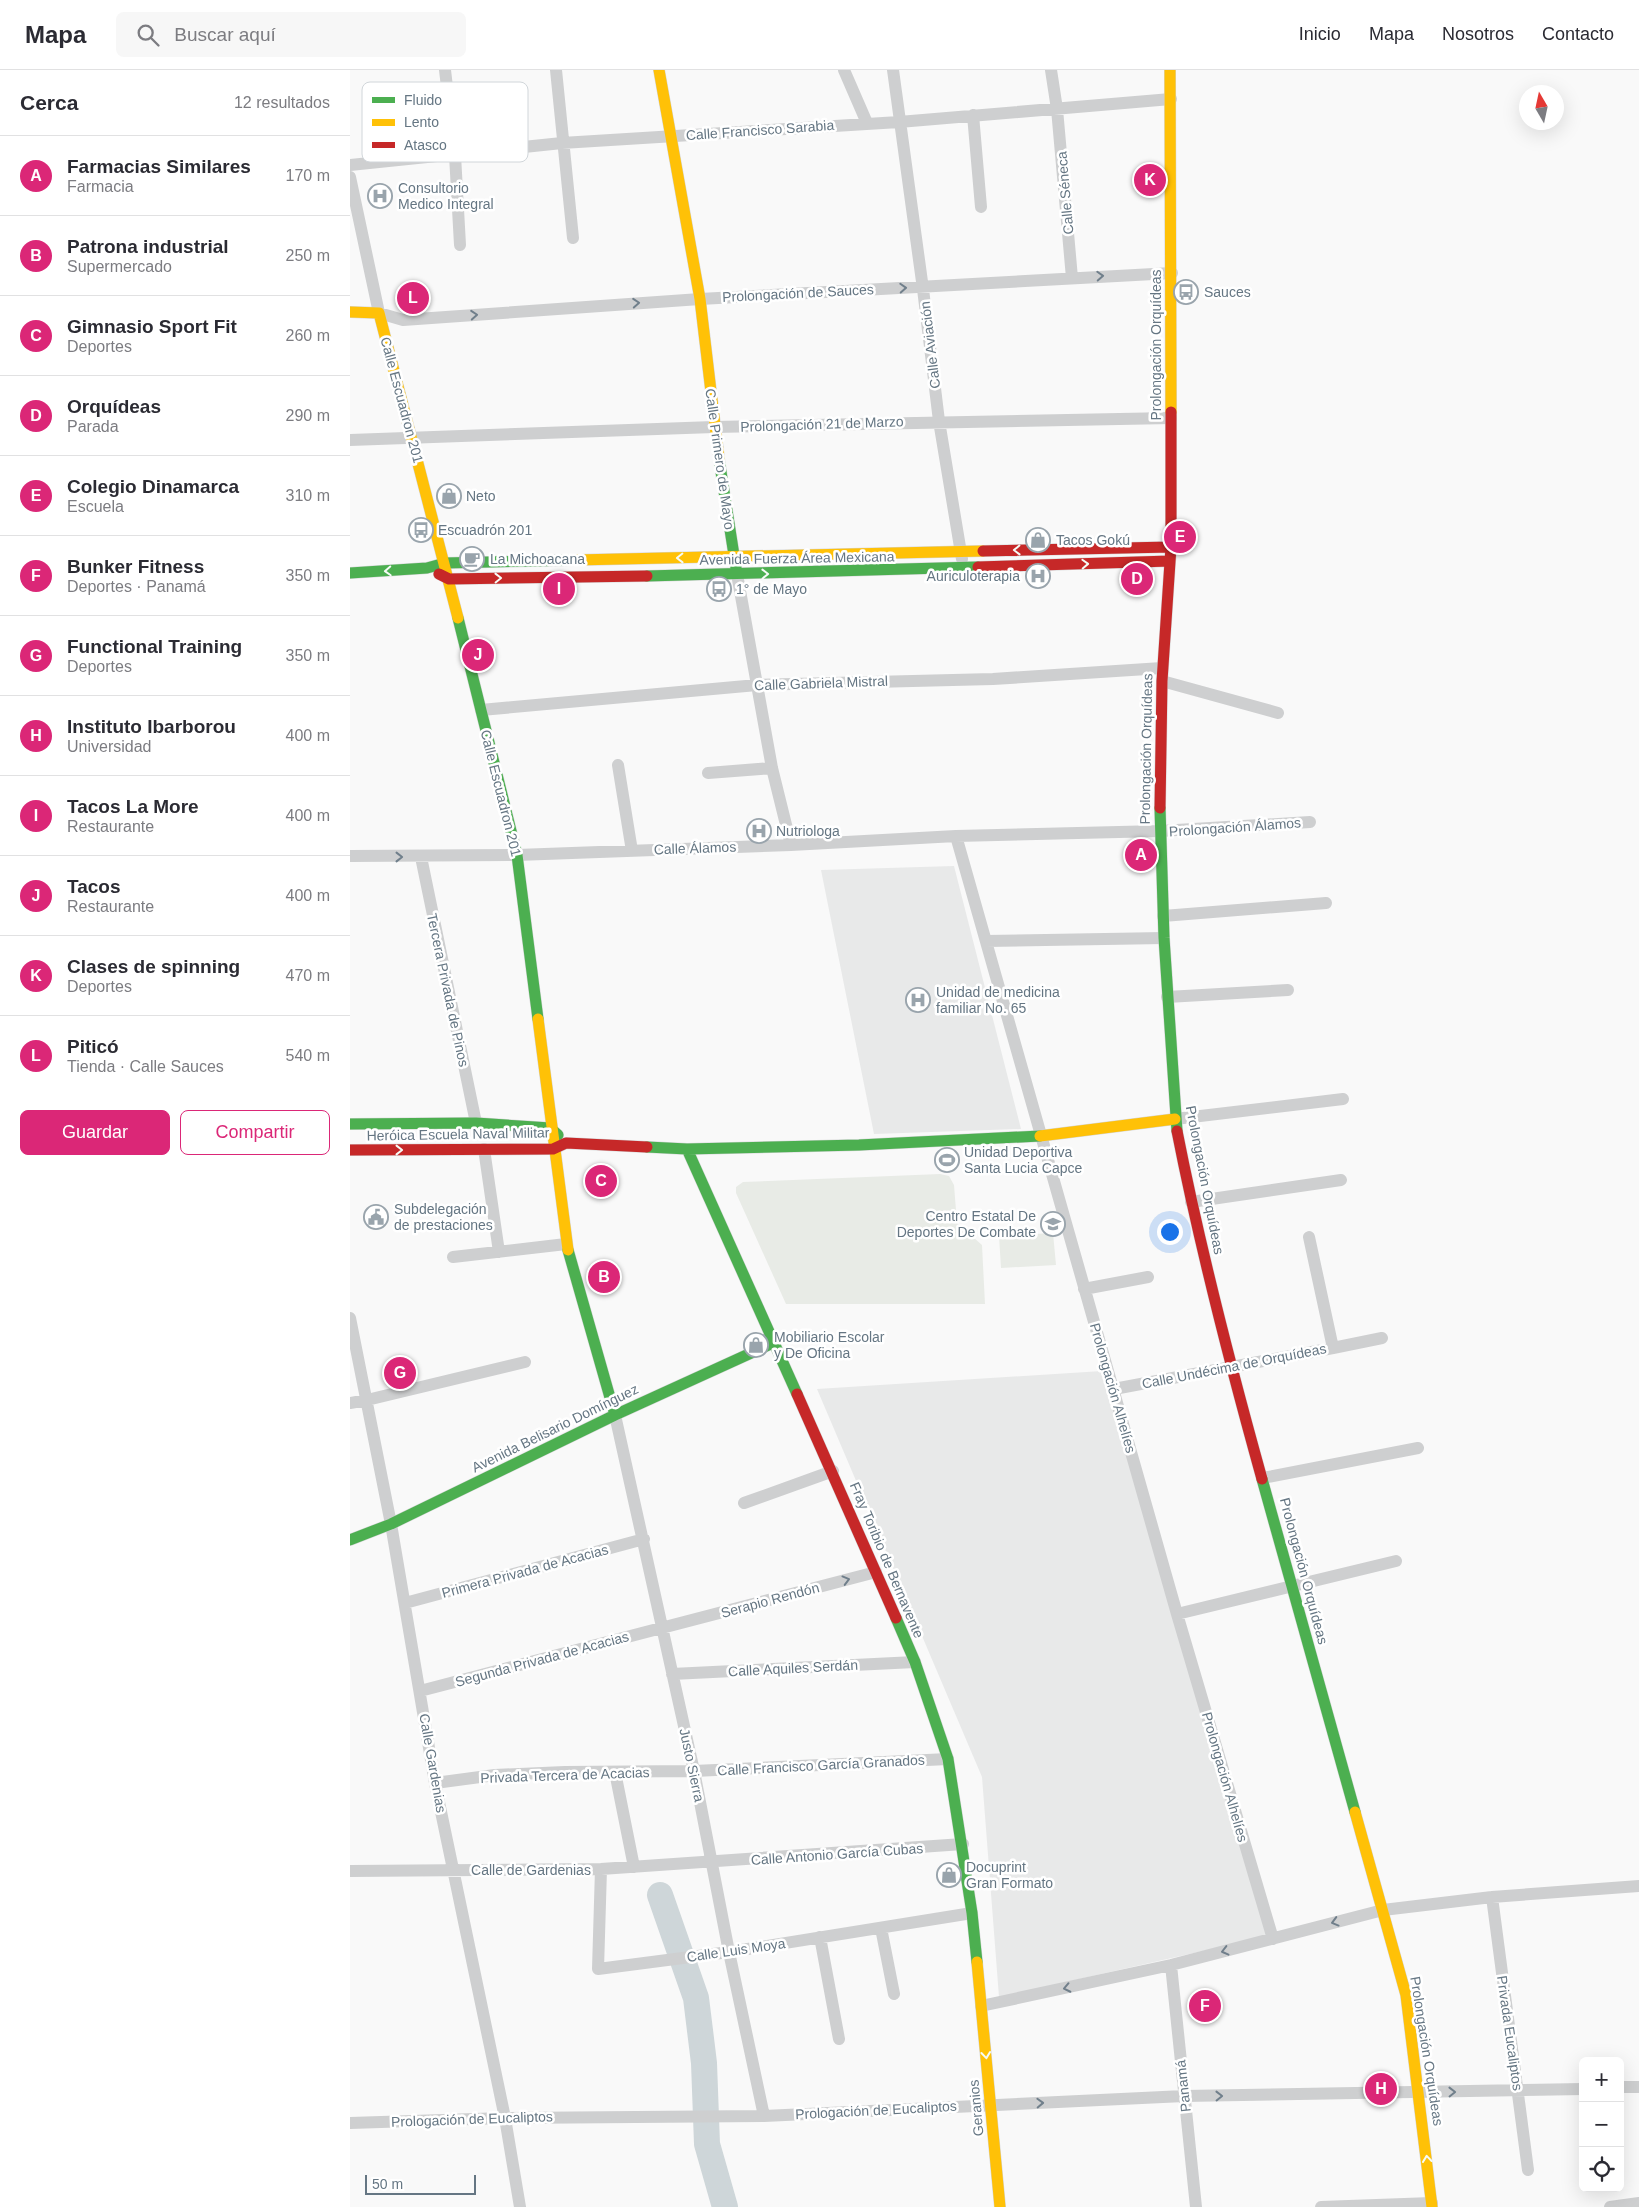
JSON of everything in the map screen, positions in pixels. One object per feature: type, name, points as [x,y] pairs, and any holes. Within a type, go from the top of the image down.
[{"type":"street","points":[[556,70],[573,238]]},
{"type":"street","name":"Calle Primero de Mayo","points":[[660,70],[700,298],[714,427],[737,574],[772,768],[791,845]]},
{"type":"street","points":[[844,70],[868,123]]},
{"type":"street","name":"Calle Aviación","points":[[893,70],[923,287],[939,421],[963,568]]},
{"type":"street","name":"Calle Séneca","points":[[1051,70],[1057,109],[1072,278]]},
{"type":"street","name":"Prolongación Orquídeas","points":[[1170,70],[1172,273],[1171,546],[1162,675],[1160,831],[1167,997],[1175,1119],[1191,1202],[1231,1367],[1406,1995],[1420,2093],[1432,2205]]},
{"type":"street","name":"Calle Francisco Sarabia","points":[[528,147],[562,143],[899,122],[1171,99]]},
{"type":"street","points":[[973,115],[981,207]]},
{"type":"street","name":"Calle Francisco Sarabia","points":[[350,165],[382,162]]},
{"type":"street","points":[[455,162],[460,245]]},
{"type":"street","name":"Calle Escuadron 201","points":[[350,177],[379,313],[445,563],[517,855],[566,1244],[615,1416]]},
{"type":"street","name":"Prolongación de Sauces","points":[[379,313],[403,320],[700,298],[1172,273]]},
{"type":"street","points":[[350,312],[379,313]]},
{"type":"street","name":"Prolongación 21 de Marzo","points":[[350,440],[714,427],[939,421],[1171,418]]},
{"type":"street","name":"Avenida Fuerza Área Mexicana","points":[[350,573],[427,568],[445,563],[1171,546]]},
{"type":"street","name":"Avenida Fuerza Área Mexicana","points":[[427,568],[449,579],[737,574],[1170,561]]},
{"type":"street","name":"Calle Gabriela Mistral","points":[[481,710],[757,685],[1162,675],[1278,713]]},
{"type":"street","points":[[618,765],[632,850]]},
{"type":"street","points":[[708,773],[772,768]]},
{"type":"street","name":"Prolongación Álamos","points":[[1160,831],[1310,822]]},
{"type":"street","name":"Calle Álamos","points":[[350,856],[517,855],[791,845],[956,836],[1160,831]]},
{"type":"street","name":"Prolongación Alhelíes","points":[[956,836],[1177,1614],[1273,1939]]},
{"type":"street","name":"Tercera Privada de Pinos","points":[[421,857],[476,1123]]},
{"type":"street","points":[[1163,916],[1326,903]]},
{"type":"street","points":[[986,941],[1164,938]]},
{"type":"street","points":[[1167,997],[1288,990]]},
{"type":"street","points":[[1175,1119],[1344,1099]]},
{"type":"street","name":"Heróica Escuela Naval Militar","points":[[350,1150],[553,1149],[566,1143],[688,1149],[859,1145],[1040,1136],[1175,1119]]},
{"type":"street","name":"Heróica Escuela Naval Militar","points":[[350,1124],[476,1123],[550,1128],[566,1143]]},
{"type":"street","points":[[484,1149],[499,1252]]},
{"type":"street","name":"Fray Toribio de Bernavente","points":[[688,1149],[876,1572],[914,1662],[948,1758],[963,1844],[981,2006]]},
{"type":"street","points":[[1191,1202],[1341,1180]]},
{"type":"street","name":"Calle Undécima de Orquídeas","points":[[1114,1389],[1333,1348],[1309,1237]]},
{"type":"street","points":[[452,1257],[566,1244]]},
{"type":"street","points":[[1084,1289],[1148,1277]]},
{"type":"street","name":"Calle Gardenias","points":[[350,1318],[368,1400],[391,1524],[436,1783],[504,2118],[520,2207]]},
{"type":"street","points":[[1333,1348],[1382,1338]]},
{"type":"street","name":"Avenida Belisario Domínguez","points":[[350,1540],[391,1524],[615,1416],[773,1343]]},
{"type":"street","points":[[350,1402],[368,1400],[524,1362]]},
{"type":"street","name":"Justo Sierra","points":[[615,1416],[644,1539],[694,1771],[729,1952],[764,2116]]},
{"type":"street","points":[[1263,1478],[1418,1448]]},
{"type":"street","points":[[744,1502],[832,1471]]},
{"type":"street","name":"Primera Privada de Acacias","points":[[405,1603],[644,1539]]},
{"type":"street","points":[[1177,1614],[1396,1561]]},
{"type":"street","name":"Serapio Rendón","points":[[663,1628],[876,1572]]},
{"type":"street","name":"Segunda Privada de Acacias","points":[[420,1691],[663,1628]]},
{"type":"street","name":"Calle Aquiles Serdán","points":[[672,1674],[914,1662]]},
{"type":"street","name":"Calle Francisco García Granados","points":[[694,1771],[948,1758]]},
{"type":"street","name":"Privada Tercera de Acacias","points":[[436,1783],[495,1776],[694,1771]]},
{"type":"street","points":[[615,1772],[634,1867]]},
{"type":"street","name":"Calle Antonio García Cubas","points":[[712,1863],[963,1844]]},
{"type":"street","name":"Calle de Gardenias","points":[[350,1871],[601,1869],[712,1863]]},
{"type":"street","name":"Calle Luis Moya","points":[[601,1869],[598,1969],[729,1952],[972,1913]]},
{"type":"street","points":[[981,2006],[1171,1965],[1383,1910],[1492,1897],[1639,1886]]},
{"type":"street","name":"Privada Eucaliptos","points":[[1492,1897],[1528,2170]]},
{"type":"street","points":[[882,1928],[894,1994]]},
{"type":"street","points":[[820,1937],[839,2039]]},
{"type":"street","name":"Panamá","points":[[1171,1965],[1196,2207]]},
{"type":"street","name":"Geranios","points":[[981,2006],[1000,2207]]},
{"type":"street","points":[[1624,2087],[1639,2086]]},
{"type":"street","name":"Prologación de Eucaliptos","points":[[350,2123],[504,2118],[690,2115],[764,2116],[1184,2096],[1579,2089]]},
{"type":"street","points":[[1610,2207],[1639,2203]]},
{"type":"street","points":[[1321,2207],[1432,2205]]},
{"type":"shaded area","name":"Unidad de medicina familiar No. 65","points":[[954,866],[1021,1129],[874,1134],[821,870]]},
{"type":"shaded area","points":[[940,1174],[949,1176],[954,1185],[957,1223],[982,1245],[985,1304],[786,1304],[736,1193],[736,1187],[743,1182]]},
{"type":"shaded area","points":[[1053,1233],[1056,1265],[1001,1268],[999,1236]]},
{"type":"shaded area","points":[[1102,1371],[1269,1936],[999,1997],[982,1777],[817,1389]]},
{"type":"waterway","points":[[660,1895],[696,1998],[704,2063],[707,2144],[725,2207]]},
{"type":"traffic: fast","points":[[719,459],[736,568]]},
{"type":"traffic: fast","points":[[350,573],[427,568],[445,563],[576,560]]},
{"type":"traffic: fast","points":[[647,576],[978,567]]},
{"type":"traffic: fast","points":[[458,618],[517,855],[538,1019]]},
{"type":"traffic: fast","points":[[1160,808],[1164,938],[1177,1131]]},
{"type":"traffic: fast","points":[[350,1124],[476,1123],[550,1128],[558,1135]]},
{"type":"traffic: fast","points":[[647,1147],[687,1149],[859,1145],[1040,1136]]},
{"type":"traffic: fast","points":[[687,1149],[797,1394]]},
{"type":"traffic: fast","points":[[568,1250],[615,1415]]},
{"type":"traffic: fast","points":[[350,1540],[391,1524],[615,1415],[773,1343]]},
{"type":"traffic: fast","points":[[1262,1479],[1355,1812]]},
{"type":"traffic: fast","points":[[896,1618],[915,1662],[948,1759],[972,1913],[977,1962]]},
{"type":"traffic: slow","points":[[659,70],[700,299],[719,459]]},
{"type":"traffic: slow","points":[[1170,70],[1171,412]]},
{"type":"traffic: slow","points":[[350,312],[379,313],[458,618]]},
{"type":"traffic: slow","points":[[576,560],[983,551]]},
{"type":"traffic: slow","points":[[538,1019],[568,1250]]},
{"type":"traffic: slow","points":[[1040,1136],[1175,1119]]},
{"type":"traffic: slow","points":[[1355,1812],[1406,1995],[1432,2207]]},
{"type":"traffic: slow","points":[[977,1962],[1000,2207]]},
{"type":"traffic: jam","points":[[1160,808],[1162,681],[1171,547],[1171,412]]},
{"type":"traffic: jam","points":[[983,551],[1171,547]]},
{"type":"traffic: jam","points":[[978,567],[1170,561]]},
{"type":"traffic: jam","points":[[439,574],[449,579],[647,576]]},
{"type":"traffic: jam","points":[[1177,1131],[1195,1219],[1216,1306],[1262,1479]]},
{"type":"traffic: jam","points":[[350,1150],[553,1149],[566,1143],[647,1147]]},
{"type":"traffic: jam","points":[[797,1394],[896,1618]]},
{"type":"place","name":"Clases de spinning","points":[[1150,180]]},
{"type":"place","name":"Consultorio Medico Integral","points":[[380,196]]},
{"type":"place","name":"Sauces","points":[[1186,292]]},
{"type":"place","name":"Piticó","points":[[413,298]]},
{"type":"place","name":"Neto","points":[[449,496]]},
{"type":"place","name":"Escuadrón 201","points":[[421,530]]},
{"type":"place","name":"Colegio Dinamarca","points":[[1180,537]]},
{"type":"place","name":"Tacos Gokú","points":[[1038,540]]},
{"type":"place","name":"La Michoacana","points":[[472,559]]},
{"type":"place","name":"Auriculoterapia","points":[[1038,576]]},
{"type":"place","name":"Orquídeas","points":[[1137,579]]},
{"type":"place","name":"Tacos La More","points":[[559,589]]},
{"type":"place","name":"1° de Mayo","points":[[719,589]]},
{"type":"place","name":"Tacos","points":[[478,655]]},
{"type":"place","name":"Nutriologa","points":[[759,831]]},
{"type":"place","name":"Farmacias Similares","points":[[1141,855]]},
{"type":"place","name":"Unidad de medicina familiar No. 65","points":[[918,1000]]},
{"type":"place","name":"Unidad Deportiva Santa Lucia Capce","points":[[947,1160]]},
{"type":"place","name":"Gimnasio Sport Fit","points":[[601,1181]]},
{"type":"place","name":"Subdelegación de prestaciones","points":[[376,1217]]},
{"type":"place","name":"Centro Estatal De Deportes De Combate","points":[[1053,1224]]},
{"type":"place","name":"Patrona industrial","points":[[604,1277]]},
{"type":"place","name":"Mobiliario Escolar y De Oficina","points":[[756,1345]]},
{"type":"place","name":"Functional Training","points":[[400,1373]]},
{"type":"place","name":"Docuprint Gran Formato","points":[[949,1875]]},
{"type":"place","name":"Bunker Fitness","points":[[1205,2006]]},
{"type":"place","name":"Instituto Ibarborou","points":[[1381,2089]]}]
